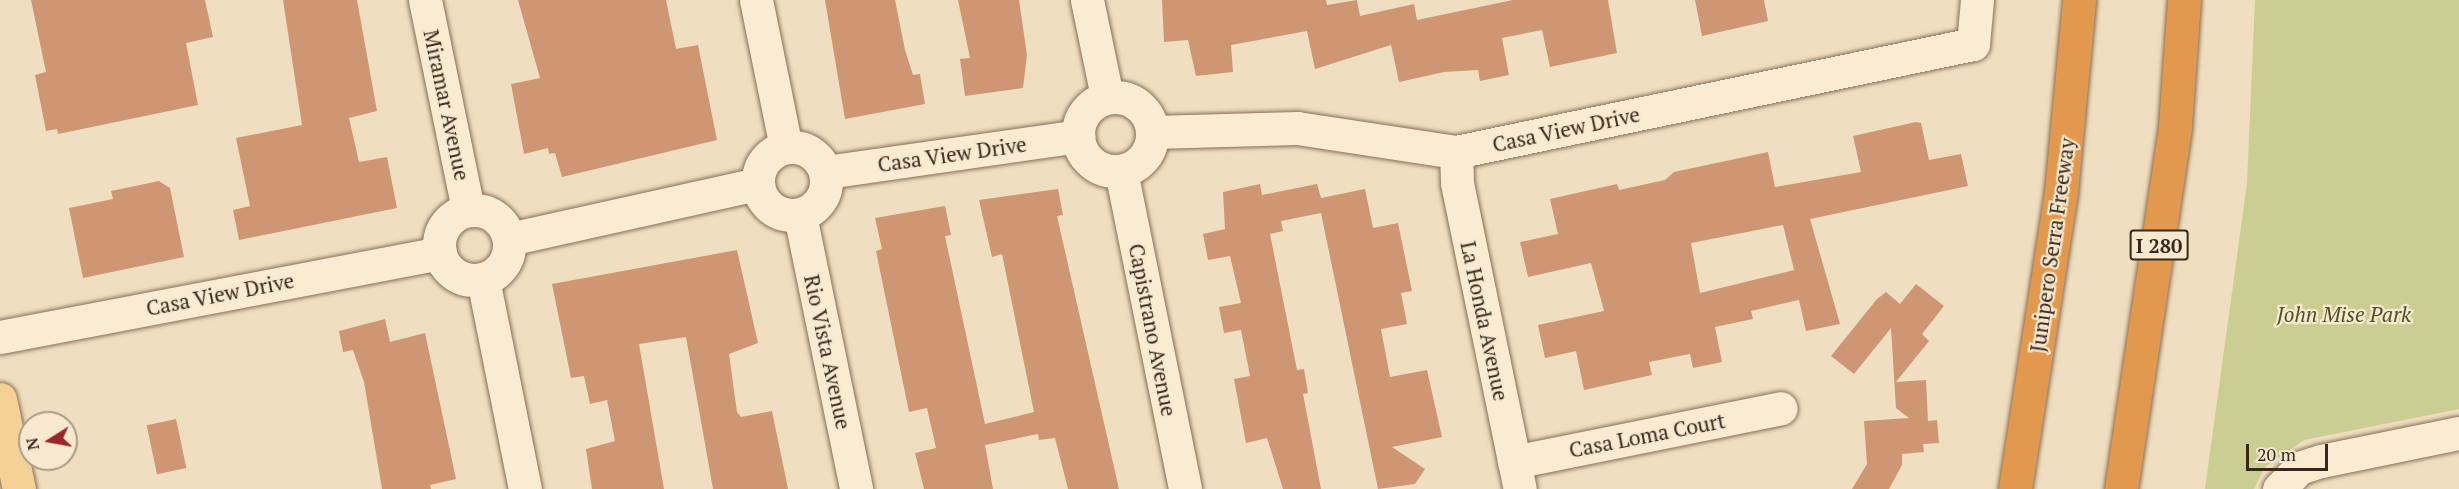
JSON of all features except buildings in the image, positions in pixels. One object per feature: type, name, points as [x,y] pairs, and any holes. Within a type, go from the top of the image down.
[{"type":"highway","name":"Junipero Serra Freeway","points":[[2015,489],[2060,203],[2079,0]]},
{"type":"highway","name":"I 280","points":[[2121,489],[2175,126],[2184,0]]},
{"type":"main road","points":[[0,399],[19,489]]},
{"type":"street","name":"Miramar Avenue","points":[[425,0],[468,210]]},
{"type":"street","points":[[756,0],[786,147]]},
{"type":"street","points":[[1087,0],[1107,97]]},
{"type":"street","name":"Casa View Drive","points":[[1153,132],[1297,128],[1456,152],[1974,44],[1977,0]]},
{"type":"street","points":[[1107,97],[1132,101],[1150,120],[1153,132],[1144,158],[1121,171],[1097,167],[1087,159],[1078,136],[1086,111],[1107,97]]},
{"type":"street","name":"Casa View Drive","points":[[826,172],[1078,136]]},
{"type":"street","points":[[786,147],[811,151],[826,172],[825,194],[800,215],[777,212],[758,184],[764,160],[786,147]]},
{"type":"street","name":"La Honda Avenue","points":[[1456,152],[1457,183],[1517,475]]},
{"type":"street","name":"Capistrano Avenue","points":[[1121,171],[1185,489]]},
{"type":"street","points":[[508,239],[758,184]]},
{"type":"street","points":[[468,210],[497,218],[508,239],[503,266],[483,279],[453,273],[440,253],[447,222],[468,210]]},
{"type":"street","name":"Rio Vista Avenue","points":[[800,215],[856,489]]},
{"type":"street","name":"Casa View Drive","points":[[0,337],[440,253]]},
{"type":"street","points":[[483,279],[525,489]]},
{"type":"street","name":"Casa Loma Court","points":[[1517,475],[1781,408]]},
{"type":"street","points":[[2281,487],[2299,468],[2321,461],[2459,433]]},
{"type":"green space","name":"John Mise Park","points":[[2255,0],[2459,0],[2459,409],[2304,440],[2265,467],[2254,489],[2205,489],[2247,183]]}]
